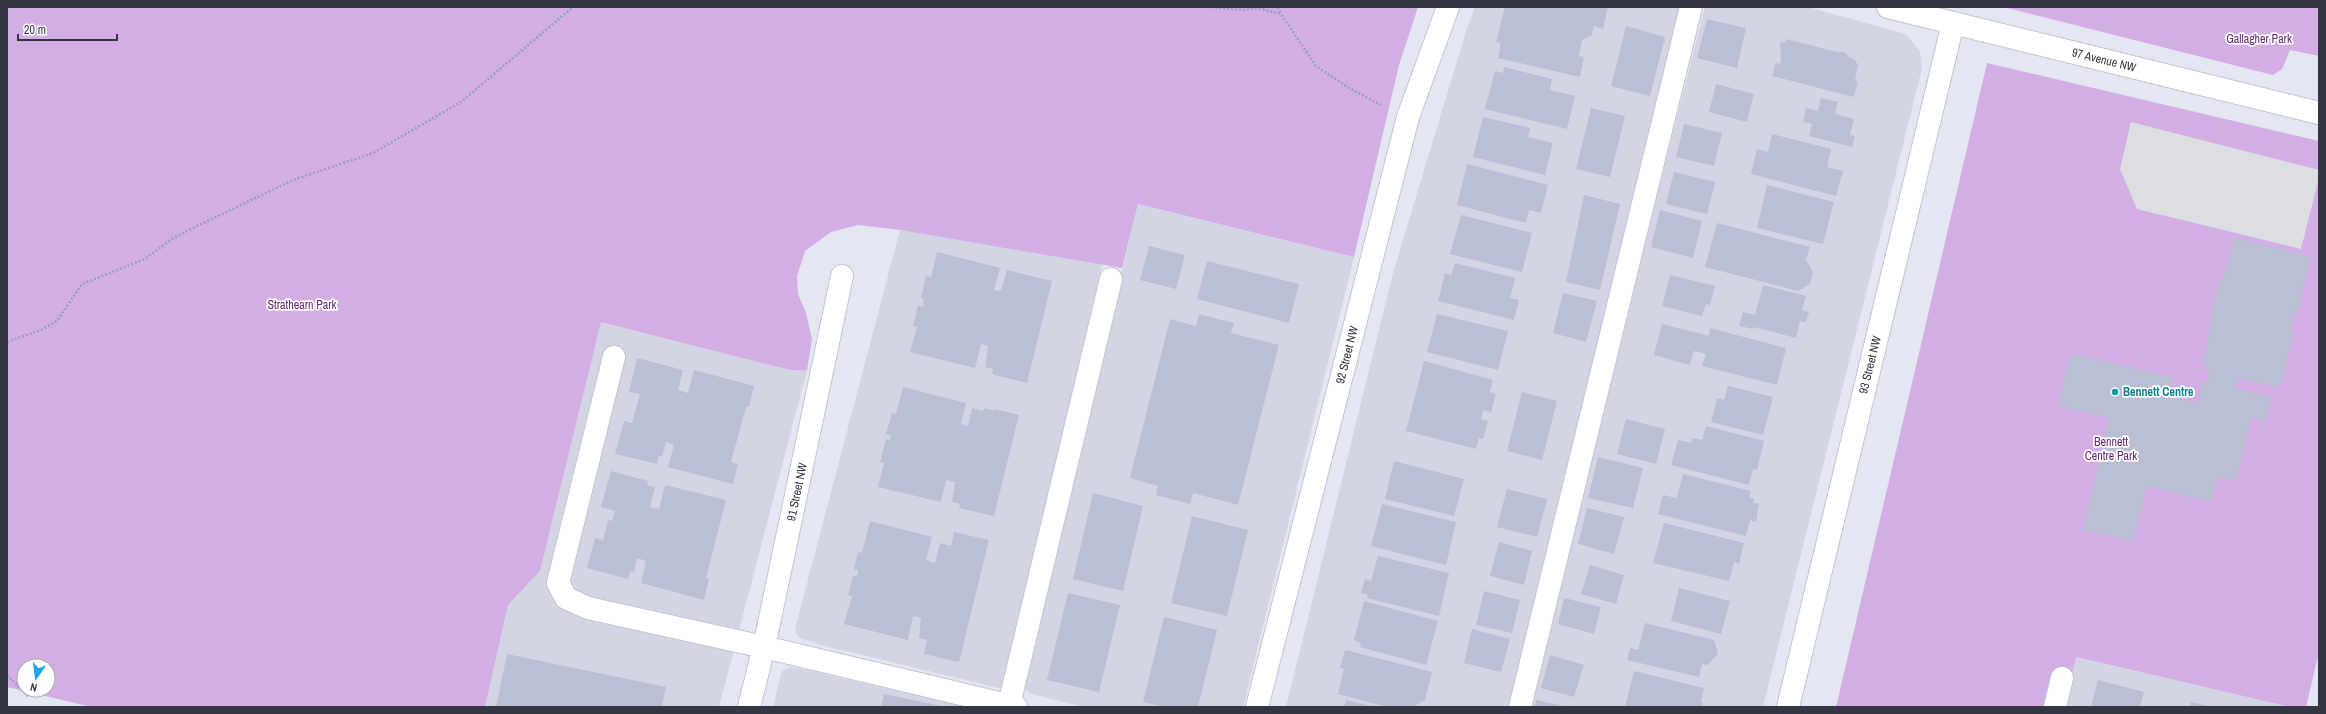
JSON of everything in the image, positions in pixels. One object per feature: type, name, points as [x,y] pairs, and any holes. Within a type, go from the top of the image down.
[{"type":"street","name":"92 Street NW","points":[[1257,707],[1408,117],[1448,7]]},
{"type":"street","points":[[1520,707],[1691,7]]},
{"type":"street","name":"97 Avenue NW","points":[[1888,7],[2319,113]]},
{"type":"street","name":"93 Street NW","points":[[1788,707],[1953,24]]},
{"type":"street","name":"91 Street NW","points":[[749,707],[764,647],[842,276]]},
{"type":"street","points":[[614,357],[558,583],[566,598],[588,608],[764,647],[1013,706],[1111,279]]},
{"type":"street","points":[[2055,707],[2062,678]]},
{"type":"path","points":[[7,342],[41,330],[57,321],[82,284],[146,259],[172,239],[293,180],[373,153],[461,102],[573,7]]},
{"type":"path","points":[[1211,7],[1243,10],[1258,8],[1281,14]]},
{"type":"path","points":[[1278,7],[1281,14],[1316,66],[1367,98],[1408,117]]},
{"type":"path","points":[[7,675],[16,684]]},
{"type":"shaded area","points":[[1475,7],[1680,7],[1509,707],[1286,707],[1393,273],[1467,28]]},
{"type":"shaded area","points":[[1705,7],[1808,7],[1906,34],[1920,51],[1922,68],[1763,707],[1527,707]]},
{"type":"shaded area","points":[[2131,122],[2319,170],[2319,178],[2301,249],[2137,209],[2120,169]]},
{"type":"shaded area","points":[[1138,204],[1354,257],[1243,707],[1084,707],[1035,695],[1026,690],[1023,681]]},
{"type":"shaded area","points":[[900,230],[1102,264],[1004,685],[999,688],[817,644],[800,638],[796,634],[795,629]]},
{"type":"shaded area","points":[[601,321],[790,370],[807,370],[719,707],[485,707],[508,605],[540,571]]},
{"type":"shaded area","points":[[2075,657],[2290,707],[2064,707]]},
{"type":"shaded area","points":[[791,667],[966,707],[773,707],[782,671]]},
{"type":"green space","name":"Strathearn Park","points":[[7,7],[1418,7],[1399,65],[1354,257],[1138,204],[1122,268],[900,230],[858,225],[831,232],[805,251],[797,276],[798,294],[806,313],[812,339],[807,370],[790,370],[601,322],[540,571],[508,605],[485,707],[92,707],[54,698],[56,698],[56,658],[16,658],[16,689],[7,687]]},
{"type":"green space","name":"Gallagher Park","points":[[2003,7],[2319,7],[2319,56],[2290,50],[2282,69],[2273,75]]},
{"type":"green space","name":"Bennett Centre","points":[[1987,63],[2319,141],[2319,652],[2306,707],[2290,707],[2076,657],[2064,707],[1836,707]]},
{"type":"building","points":[[1505,7],[1608,7],[1603,29],[1594,26],[1592,35],[1582,40],[1579,56],[1584,57],[1580,77],[1498,58],[1501,43],[1496,42]]},
{"type":"building","points":[[1707,19],[1746,28],[1737,68],[1697,58]]},
{"type":"building","points":[[1626,26],[1665,37],[1650,96],[1611,86]]},
{"type":"building","points":[[1786,39],[1837,52],[1845,52],[1849,57],[1854,59],[1858,65],[1855,81],[1858,81],[1854,97],[1772,76],[1776,63],[1780,64],[1780,43],[1785,42]]},
{"type":"building","points":[[1504,67],[1552,79],[1550,90],[1575,96],[1567,129],[1485,109],[1495,71],[1503,73]]},
{"type":"building","points":[[1716,84],[1754,94],[1747,122],[1709,112]]},
{"type":"building","points":[[1821,98],[1838,102],[1835,114],[1854,119],[1850,135],[1855,136],[1852,147],[1809,136],[1812,124],[1803,122],[1806,108],[1818,111]]},
{"type":"building","points":[[1591,108],[1625,116],[1610,177],[1576,169]]},
{"type":"building","points":[[1483,117],[1530,128],[1528,137],[1553,143],[1545,175],[1473,157]]},
{"type":"building","points":[[1684,124],[1722,133],[1714,166],[1676,157]]},
{"type":"building","points":[[1772,134],[1831,149],[1827,167],[1843,171],[1836,196],[1751,174],[1757,149],[1768,152]]},
{"type":"building","points":[[1467,164],[1548,185],[1541,213],[1529,210],[1526,223],[1457,205]]},
{"type":"building","points":[[1674,172],[1715,182],[1707,214],[1666,204]]},
{"type":"building","points":[[1767,185],[1834,202],[1823,244],[1757,228]]},
{"type":"building","points":[[1584,195],[1620,204],[1600,290],[1566,282]]},
{"type":"building","points":[[1660,210],[1702,221],[1693,258],[1651,247]]},
{"type":"building","points":[[1461,215],[1532,233],[1522,272],[1450,254]]},
{"type":"building","points":[[1717,223],[1810,247],[1806,260],[1813,272],[1810,284],[1798,291],[1705,267]]},
{"type":"building","name":"Bennett Centre","points":[[2234,238],[2311,256],[2298,312],[2295,311],[2290,331],[2293,332],[2280,388],[2238,378],[2235,388],[2271,397],[2266,422],[2251,418],[2236,481],[2217,477],[2211,502],[2146,486],[2134,541],[2083,530],[2109,418],[2058,406],[2070,353],[2173,377],[2168,396],[2198,403],[2203,381],[2207,382],[2209,372],[2205,371],[2207,364],[2202,363],[2210,331],[2208,330],[2220,278],[2223,278]]},
{"type":"building","points":[[1149,246],[1185,255],[1176,289],[1140,280]]},
{"type":"building","points":[[937,252],[1000,268],[994,290],[1001,291],[1007,270],[1052,281],[1027,383],[992,374],[993,369],[985,367],[988,346],[981,344],[975,368],[910,352],[917,327],[913,326],[918,305],[923,307],[924,299],[921,298],[926,276],[931,277]]},
{"type":"building","points":[[1207,261],[1299,284],[1289,323],[1197,299]]},
{"type":"building","points":[[1455,263],[1515,278],[1510,298],[1519,300],[1514,320],[1438,301],[1445,273],[1451,275]]},
{"type":"building","points":[[1670,275],[1715,286],[1710,305],[1706,304],[1702,316],[1662,306]]},
{"type":"building","points":[[1763,285],[1806,296],[1802,310],[1809,312],[1806,322],[1800,321],[1796,338],[1754,327],[1753,329],[1739,326],[1743,312],[1755,315]]},
{"type":"building","points":[[1563,293],[1597,301],[1586,342],[1553,333]]},
{"type":"building","points":[[1199,314],[1234,323],[1231,333],[1279,345],[1238,505],[1193,493],[1190,504],[1156,495],[1158,486],[1130,478],[1170,319],[1196,326]]},
{"type":"building","points":[[1437,314],[1508,331],[1498,370],[1427,352]]},
{"type":"building","points":[[1662,324],[1709,336],[1710,328],[1786,348],[1777,385],[1702,366],[1706,354],[1694,351],[1690,365],[1654,355]]},
{"type":"building","points":[[637,358],[683,370],[678,390],[688,393],[694,370],[754,386],[749,407],[746,407],[731,462],[738,464],[733,484],[668,467],[674,445],[666,442],[662,457],[659,456],[657,464],[615,454],[624,421],[632,423],[640,394],[629,392]]},
{"type":"building","points":[[1424,361],[1493,380],[1490,392],[1496,394],[1491,412],[1483,410],[1481,419],[1488,421],[1483,439],[1479,438],[1476,449],[1406,431]]},
{"type":"building","points":[[1728,386],[1773,397],[1763,435],[1711,422],[1717,398],[1724,400]]},
{"type":"building","points":[[903,387],[966,403],[961,424],[968,426],[972,408],[983,411],[984,408],[995,411],[995,409],[1019,415],[994,516],[959,508],[960,504],[952,502],[955,482],[946,480],[941,502],[878,487],[884,463],[880,462],[886,439],[890,440],[891,435],[886,434],[892,413],[896,414]]},
{"type":"building","points":[[1522,392],[1557,401],[1542,460],[1507,451]]},
{"type":"building","points":[[1626,419],[1665,429],[1656,464],[1617,454]]},
{"type":"building","points":[[1706,426],[1764,441],[1757,470],[1753,469],[1749,485],[1671,465],[1678,440],[1691,443],[1692,438],[1702,440]]},
{"type":"building","points":[[1598,457],[1643,468],[1633,508],[1588,498]]},
{"type":"building","points":[[1394,461],[1464,479],[1454,516],[1385,499]]},
{"type":"building","points":[[611,471],[648,481],[647,485],[655,487],[650,507],[659,509],[665,485],[726,500],[706,578],[709,579],[704,600],[641,583],[646,561],[637,558],[634,572],[630,571],[628,579],[587,568],[595,538],[603,540],[608,520],[612,521],[615,511],[601,507]]},
{"type":"building","points":[[1683,474],[1751,491],[1749,497],[1754,499],[1753,503],[1759,504],[1756,522],[1750,520],[1746,536],[1658,514],[1663,495],[1677,498]]},
{"type":"building","points":[[1507,489],[1547,499],[1537,537],[1497,527]]},
{"type":"building","points":[[1093,493],[1143,506],[1123,591],[1073,579]]},
{"type":"building","points":[[1382,504],[1456,522],[1446,565],[1371,546]]},
{"type":"building","points":[[1587,508],[1624,517],[1614,554],[1578,544]]},
{"type":"building","points":[[1192,516],[1248,530],[1227,616],[1171,603]]},
{"type":"building","points":[[870,521],[932,537],[926,560],[935,563],[940,543],[951,546],[954,532],[989,540],[959,662],[924,654],[927,640],[919,638],[921,618],[913,616],[908,640],[844,624],[852,596],[848,595],[853,576],[857,577],[858,570],[854,569],[858,552],[862,553]]},
{"type":"building","points":[[1664,523],[1744,543],[1739,564],[1734,562],[1729,581],[1653,563]]},
{"type":"building","points":[[1499,542],[1532,551],[1524,585],[1490,576]]},
{"type":"building","points":[[1378,556],[1449,573],[1439,616],[1367,598],[1368,594],[1361,593],[1365,579],[1371,581]]},
{"type":"building","points":[[1590,565],[1624,575],[1616,604],[1581,594]]},
{"type":"building","points":[[1679,588],[1730,601],[1721,634],[1671,621]]},
{"type":"building","points":[[1484,591],[1520,600],[1512,633],[1476,625]]},
{"type":"building","points":[[1068,593],[1120,605],[1099,692],[1047,680]]},
{"type":"building","points":[[1564,598],[1601,607],[1594,634],[1558,624]]},
{"type":"building","points":[[1364,601],[1438,621],[1426,665],[1360,647],[1361,643],[1354,640]]},
{"type":"building","points":[[1164,617],[1217,630],[1198,707],[1163,707],[1143,702]]},
{"type":"building","points":[[1645,623],[1714,640],[1718,654],[1708,665],[1702,664],[1699,677],[1627,660],[1630,648],[1638,650]]},
{"type":"building","points":[[1472,629],[1510,639],[1501,672],[1464,663]]},
{"type":"building","points":[[1345,650],[1432,672],[1425,700],[1413,707],[1387,707],[1338,694],[1344,669],[1340,668]]},
{"type":"building","points":[[507,654],[666,687],[662,707],[496,707]]},
{"type":"building","points":[[1550,655],[1584,665],[1574,697],[1541,688]]},
{"type":"building","points":[[1634,671],[1704,688],[1701,702],[1703,702],[1702,707],[1625,707]]},
{"type":"building","points":[[2098,680],[2144,692],[2140,707],[2091,707]]},
{"type":"building","points":[[884,694],[941,706],[941,707],[881,707]]},
{"type":"building","points":[[1346,700],[1370,706],[1370,707],[1344,707]]},
{"type":"building","points":[[1536,700],[1564,706],[1564,707],[1535,707]]},
{"type":"building","points":[[2191,702],[2209,706],[2209,707],[2190,707]]},
{"type":"place","name":"Bennett Centre","points":[[2115,392]]},
{"type":"park label","name":"Bennett Centre Park","points":[[2111,449]]}]
